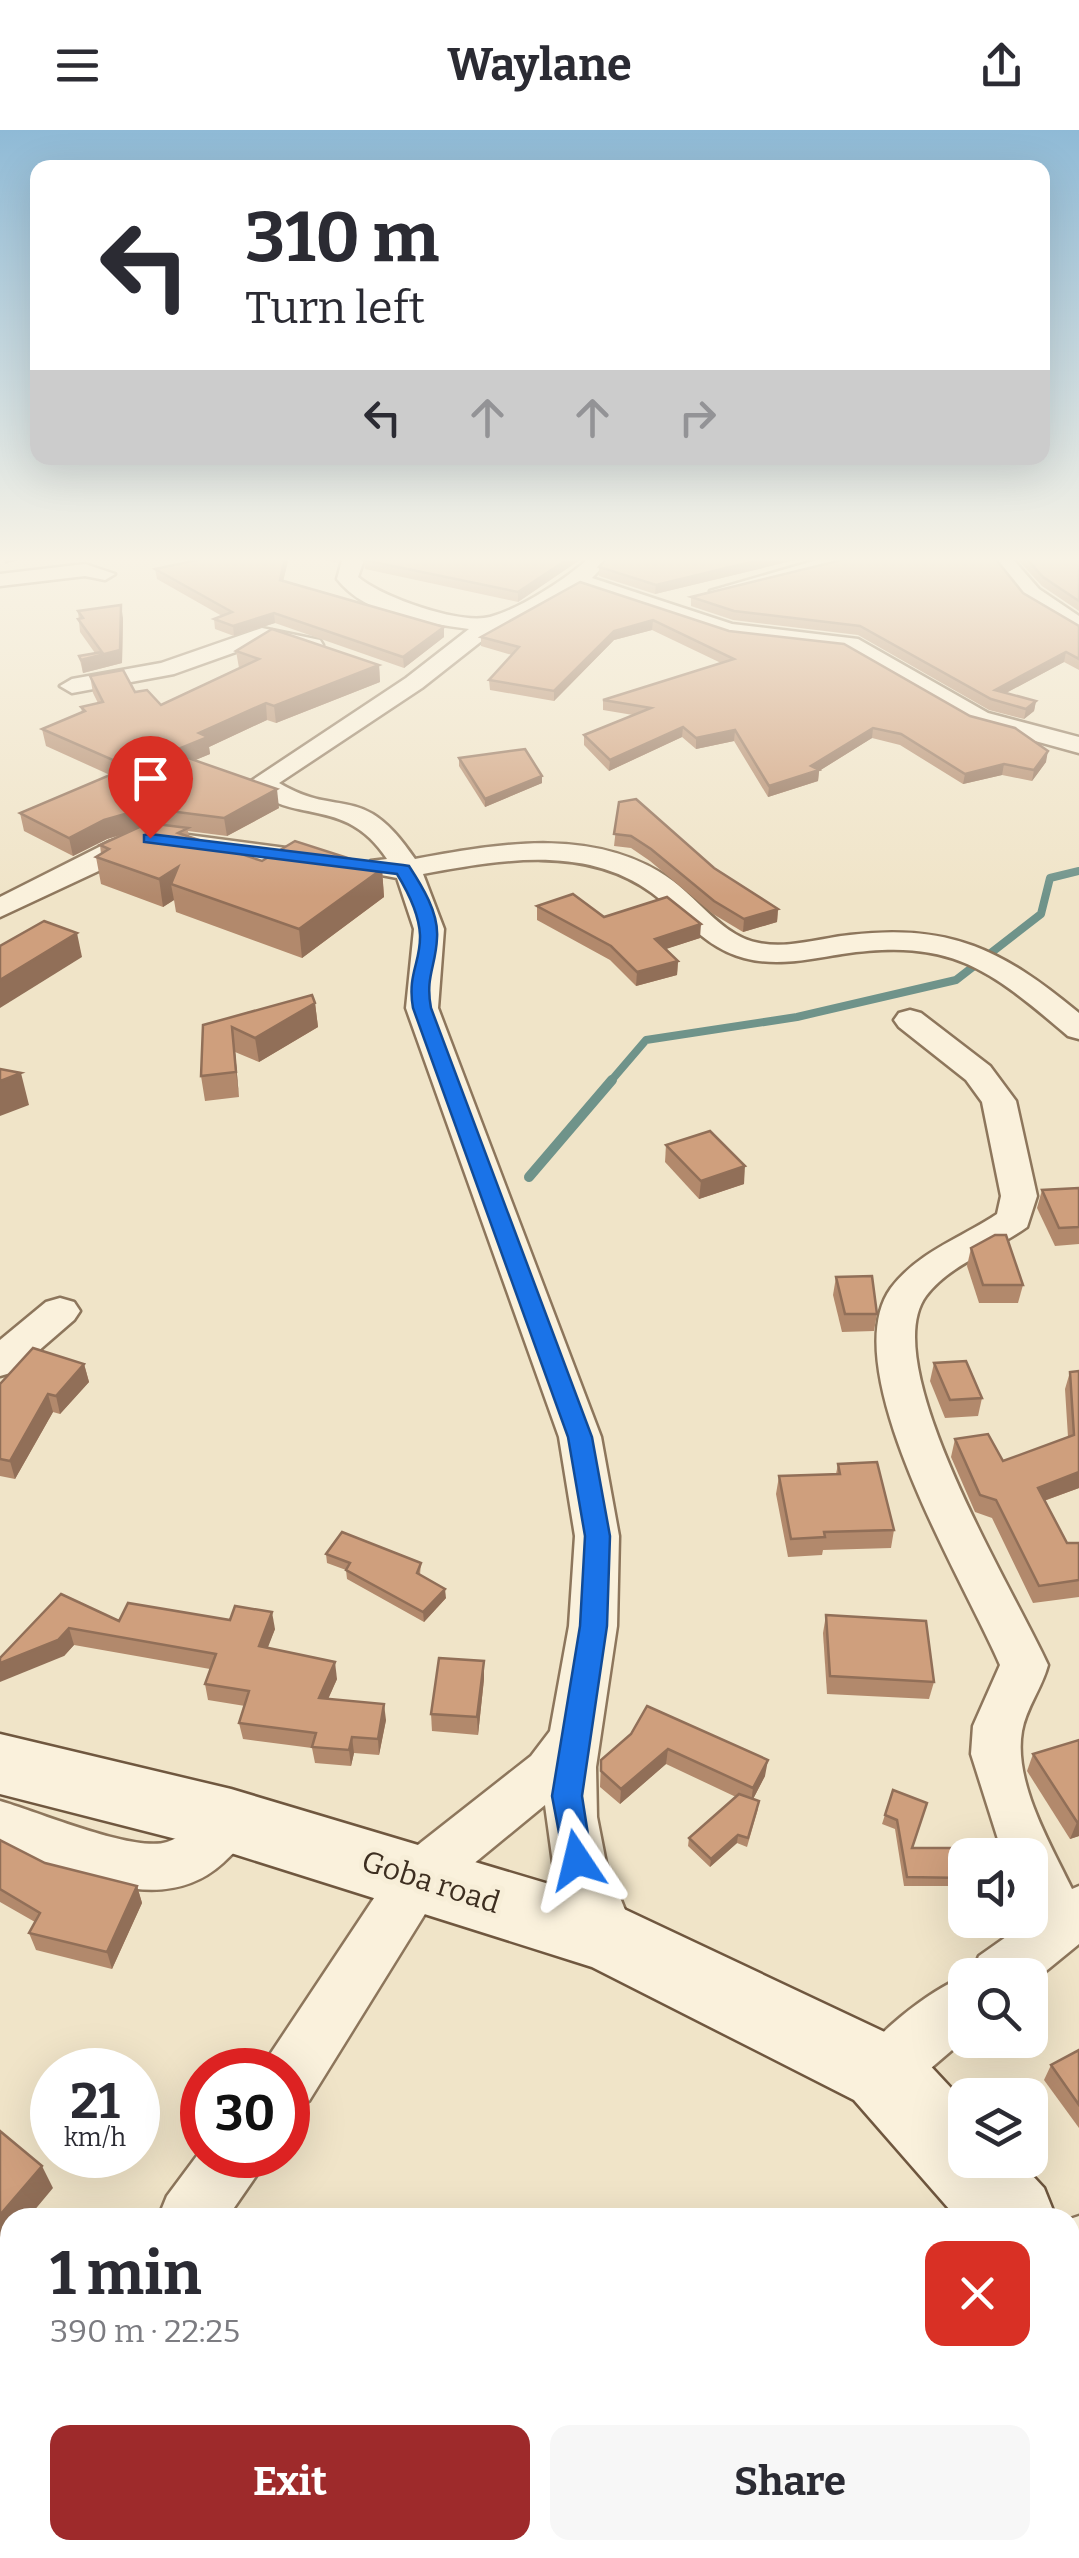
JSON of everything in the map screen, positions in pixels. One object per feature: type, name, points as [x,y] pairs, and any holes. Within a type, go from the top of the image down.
[{"type":"street","points":[[72,686],[159,670]]},
{"type":"street","points":[[411,670],[264,781],[277,794],[360,815],[376,827],[428,920],[426,955],[417,981],[422,1008],[580,1437],[597,1536],[593,1626],[567,1796],[570,1834],[583,1886],[610,1936]]},
{"type":"street","points":[[896,670],[980,718],[1079,745]]},
{"type":"street","points":[[0,908],[118,848],[150,838],[403,870],[546,852],[608,857],[635,867],[708,926],[746,950],[788,953],[920,937],[999,966],[1079,1029]]},
{"type":"street","points":[[910,1020],[991,1086],[999,1102],[1019,1196],[1014,1219],[957,1249],[903,1299],[894,1330],[892,1364],[946,1503],[1024,1665],[1020,1687],[1002,1714],[995,1754],[1016,1821],[1070,1918],[1020,1958]]},
{"type":"street","points":[[0,1362],[60,1311]]},
{"type":"street","points":[[309,2048],[419,1876],[534,1784],[574,1738]]},
{"type":"street","name":"Goba road","points":[[0,1764],[231,1821],[419,1876],[484,1901],[610,1936],[882,2072],[1005,2208]]},
{"type":"street","points":[[0,1824],[128,1864],[168,1867],[185,1861],[231,1821]]},
{"type":"street","points":[[882,2072],[948,2017]]},
{"type":"street","points":[[196,2208],[218,2178]]},
{"type":"building","points":[[123,670],[135,692],[147,690],[161,705],[235,670],[365,670],[274,706],[266,703],[199,733],[208,737],[171,752],[277,789],[224,818],[146,808],[104,820],[69,838],[20,813],[129,767],[42,729],[85,711],[81,707],[103,702],[90,676]]},
{"type":"building","points":[[498,670],[575,670],[554,691],[489,680]]},
{"type":"building","points":[[698,670],[890,670],[970,716],[1015,728],[1048,751],[1034,770],[1004,764],[965,774],[901,734],[873,728],[811,766],[819,770],[769,786],[735,730],[696,738],[683,727],[610,760],[584,735],[651,708],[603,700]]},
{"type":"building","points":[[940,670],[1032,670],[995,690],[1036,701],[1026,709],[991,699]]},
{"type":"building","points":[[525,749],[542,776],[485,799],[459,758]]},
{"type":"building","points":[[636,799],[714,868],[778,909],[744,919],[714,901],[651,849],[631,836],[614,834],[619,802]]},
{"type":"building","points":[[148,823],[188,828],[178,833],[262,861],[295,841],[382,869],[299,929],[171,884],[178,867],[159,879],[96,857],[109,849],[100,845]]},
{"type":"building","points":[[573,894],[604,917],[667,897],[701,924],[655,939],[678,961],[637,972],[611,946],[537,906]]},
{"type":"building","points":[[44,921],[77,933],[0,980],[0,946]]},
{"type":"building","points":[[312,995],[315,1003],[255,1038],[232,1027],[236,1072],[201,1076],[203,1025]]},
{"type":"building","points":[[0,1069],[21,1073],[0,1081]]},
{"type":"building","points":[[710,1131],[745,1166],[701,1181],[666,1145]]},
{"type":"building","points":[[1079,1188],[1079,1227],[1059,1228],[1042,1190]]},
{"type":"building","points":[[995,1235],[1006,1235],[1023,1285],[983,1285],[971,1248]]},
{"type":"building","points":[[872,1276],[877,1314],[845,1314],[836,1277]]},
{"type":"building","points":[[33,1348],[84,1364],[56,1396],[48,1394],[10,1461],[0,1459],[0,1384]]},
{"type":"building","points":[[966,1361],[982,1398],[950,1400],[934,1363]]},
{"type":"building","points":[[1079,1371],[1079,1472],[1038,1488],[1067,1543],[1079,1543],[1079,1580],[1039,1586],[996,1500],[980,1495],[955,1439],[988,1434],[1003,1461],[1074,1435],[1070,1372]]},
{"type":"building","points":[[877,1462],[894,1530],[824,1532],[825,1537],[791,1539],[779,1476],[840,1474],[838,1464]]},
{"type":"building","points":[[342,1532],[421,1563],[417,1573],[445,1589],[423,1612],[346,1570],[350,1563],[326,1554]]},
{"type":"building","points":[[61,1594],[119,1621],[128,1603],[230,1620],[235,1606],[272,1612],[259,1646],[335,1662],[319,1698],[384,1704],[378,1739],[352,1737],[349,1750],[312,1747],[316,1733],[239,1723],[249,1691],[205,1684],[216,1654],[69,1628],[58,1640],[0,1663],[0,1658]]},
{"type":"building","points":[[826,1615],[926,1621],[934,1682],[830,1676]]},
{"type":"building","points":[[439,1658],[484,1661],[477,1717],[431,1714]]},
{"type":"building","points":[[647,1706],[768,1760],[753,1788],[668,1749],[621,1789],[601,1771],[601,1760],[631,1734]]},
{"type":"building","points":[[1079,1740],[1079,1822],[1077,1822],[1033,1754]]},
{"type":"building","points":[[893,1790],[927,1803],[912,1848],[948,1848],[948,1878],[907,1877],[897,1820],[885,1815]]},
{"type":"building","points":[[739,1794],[759,1801],[748,1838],[738,1835],[711,1859],[689,1838]]},
{"type":"building","points":[[0,1840],[45,1863],[137,1886],[107,1952],[29,1933],[40,1913],[0,1889]]},
{"type":"building","points":[[1079,2050],[1079,2105],[1051,2065]]},
{"type":"building","points":[[0,2131],[30,2156],[32,2178],[6,2208],[0,2208]]},
{"type":"waterway","points":[[610,1082],[646,1040],[797,1017],[956,980],[1041,914],[1050,878],[1079,871]]},
{"type":"waterway","points":[[529,1177],[612,1080]]},
{"type":"route","points":[[150,838],[403,870],[419,896],[428,920],[429,937],[417,981],[422,1008],[455,1088],[580,1437],[597,1536],[593,1626],[567,1796],[577,1860]]}]
